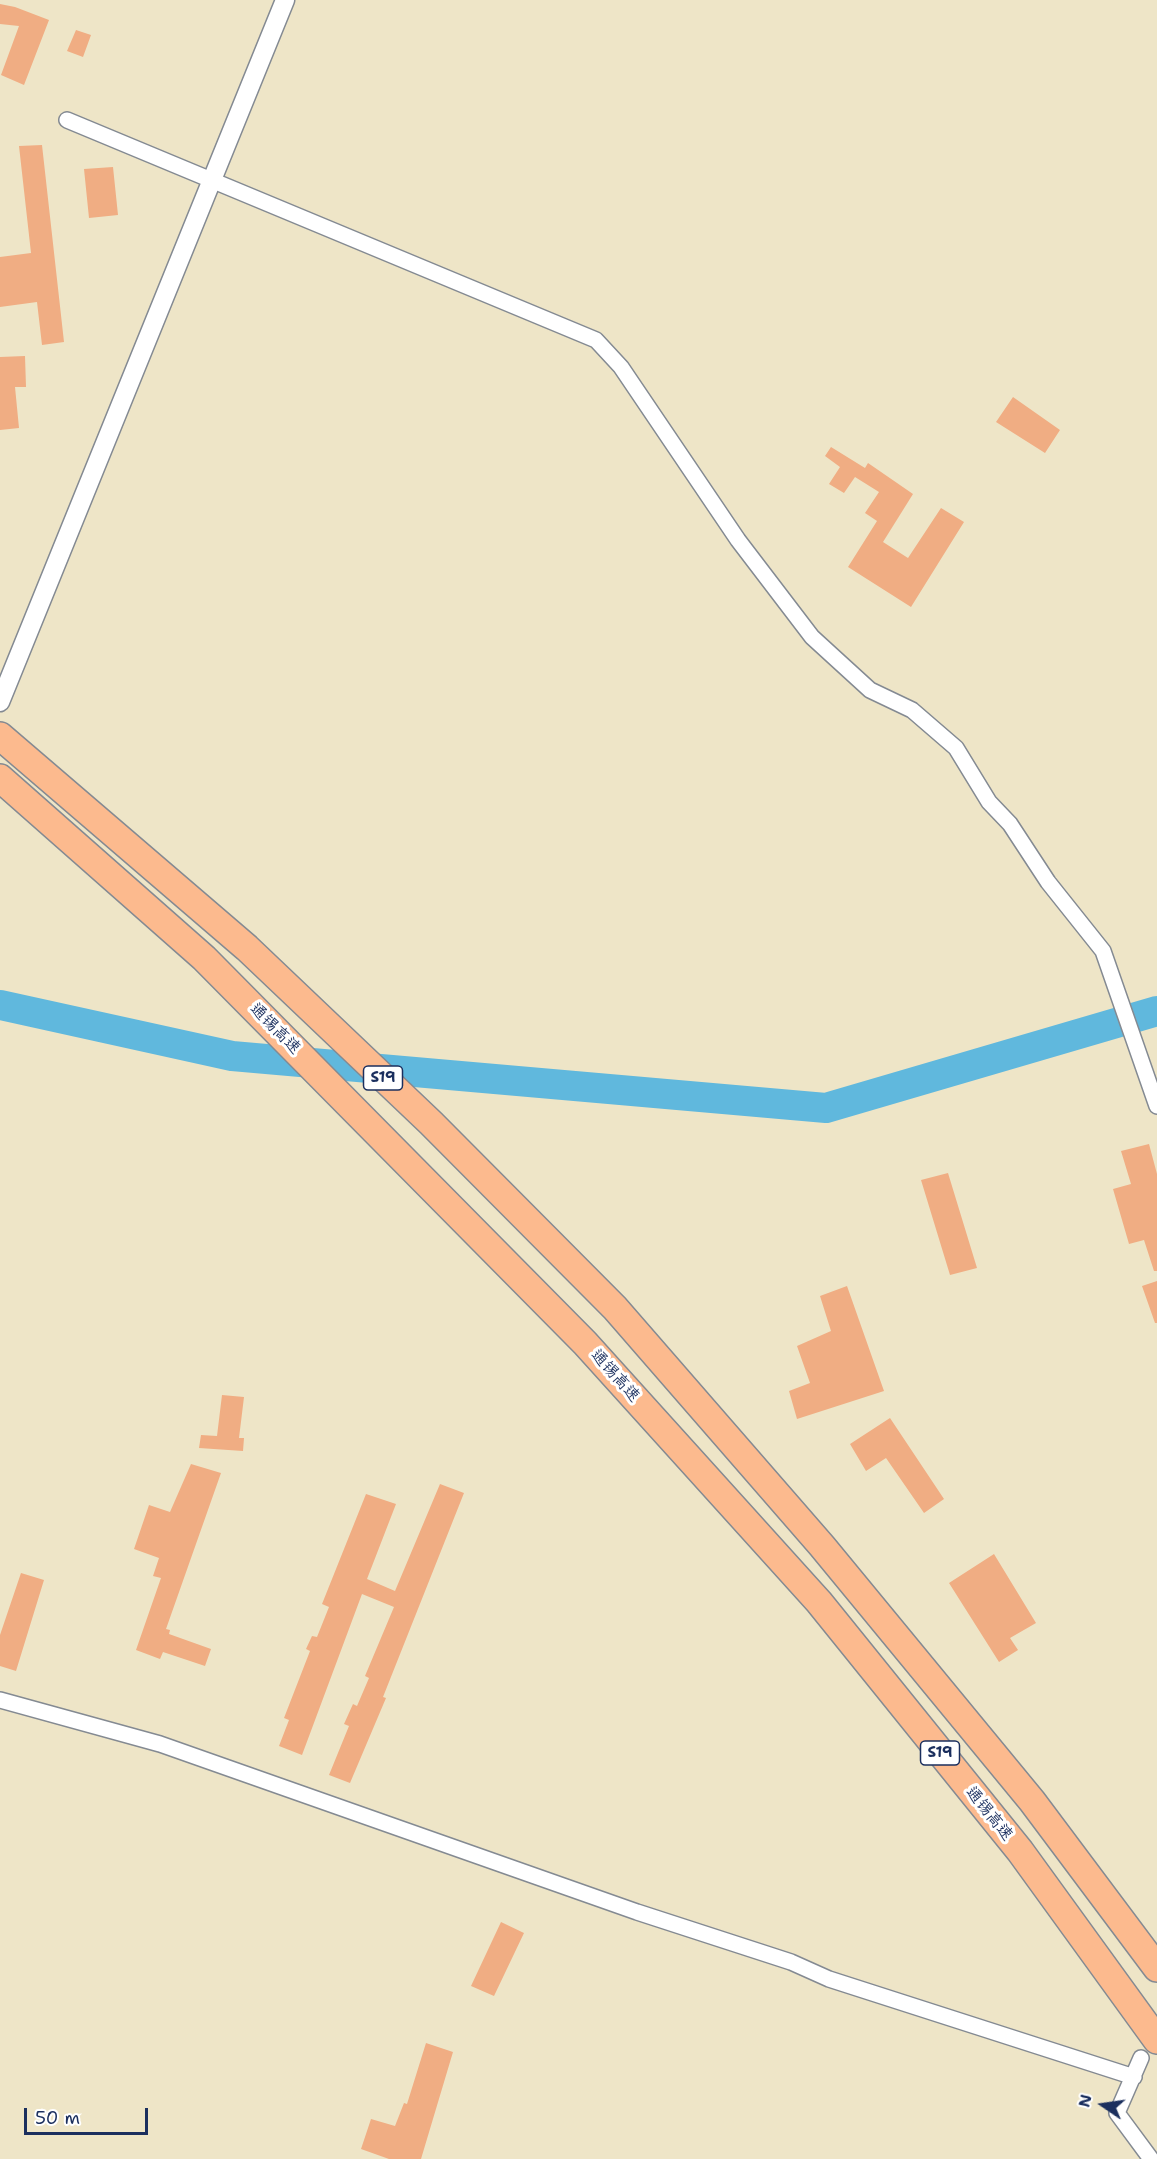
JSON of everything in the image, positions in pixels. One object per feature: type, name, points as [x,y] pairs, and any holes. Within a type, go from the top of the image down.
[{"type":"highway","name":"S19","points":[[0,736],[247,948],[431,1123],[615,1308],[822,1546],[1032,1801],[1157,1968]]},
{"type":"highway","name":"通锡高速","points":[[0,778],[204,958],[585,1342],[819,1602],[1020,1851],[1149,2049]]},
{"type":"street","points":[[0,702],[285,0]]},
{"type":"street","points":[[67,120],[211,182],[596,340],[621,367],[738,540],[812,637],[870,690],[912,710],[956,748],[989,802],[1010,824],[1048,882],[1102,951],[1156,1104]]},
{"type":"street","points":[[0,1700],[160,1744],[637,1912],[791,1962],[829,1979],[1134,2077]]},
{"type":"street","points":[[1149,2049],[1117,2113],[1150,2159]]},
{"type":"building","points":[[0,4],[15,7],[49,20],[24,85],[1,75],[19,26],[0,24]]},
{"type":"building","points":[[76,30],[91,35],[83,57],[67,51]]},
{"type":"building","points":[[42,145],[64,342],[42,345],[37,302],[0,307],[0,257],[31,253],[19,146]]},
{"type":"building","points":[[113,167],[118,215],[89,218],[84,169]]},
{"type":"building","points":[[25,356],[26,387],[15,387],[19,428],[0,430],[0,357]]},
{"type":"building","points":[[1013,397],[1060,430],[1045,453],[996,422]]},
{"type":"building","points":[[831,447],[865,468],[868,463],[913,494],[883,542],[908,558],[941,508],[964,522],[911,607],[848,567],[877,521],[865,513],[879,492],[855,477],[844,493],[829,484],[840,467],[825,456]]},
{"type":"building","points":[[1149,1144],[1157,1174],[1157,1271],[1154,1271],[1144,1240],[1129,1244],[1113,1189],[1131,1184],[1121,1151]]},
{"type":"building","points":[[948,1173],[977,1268],[950,1275],[921,1180]]},
{"type":"building","points":[[1157,1281],[1157,1323],[1155,1323],[1142,1286]]},
{"type":"building","points":[[847,1286],[884,1391],[797,1419],[789,1391],[810,1383],[797,1346],[831,1331],[820,1296]]},
{"type":"building","points":[[222,1395],[244,1397],[239,1438],[244,1438],[243,1451],[199,1448],[201,1435],[217,1436]]},
{"type":"building","points":[[890,1418],[944,1499],[924,1513],[886,1458],[866,1471],[850,1444]]},
{"type":"building","points":[[191,1464],[221,1473],[166,1629],[170,1630],[169,1634],[211,1649],[205,1666],[163,1652],[160,1659],[136,1650],[161,1578],[153,1576],[159,1558],[134,1549],[149,1505],[170,1512]]},
{"type":"building","points":[[440,1484],[464,1493],[383,1697],[386,1698],[350,1783],[329,1775],[349,1726],[344,1724],[353,1704],[357,1706],[369,1678],[365,1676],[394,1607],[362,1594],[302,1755],[279,1746],[289,1720],[284,1718],[310,1651],[306,1649],[312,1636],[317,1637],[329,1607],[322,1604],[366,1494],[396,1504],[367,1579],[395,1591]]},
{"type":"building","points":[[994,1554],[1036,1623],[1010,1638],[1018,1650],[999,1662],[949,1583]]},
{"type":"building","points":[[21,1573],[44,1580],[16,1671],[0,1666],[0,1635]]},
{"type":"building","points":[[501,1922],[524,1933],[494,1996],[471,1986]]},
{"type":"building","points":[[426,2043],[453,2052],[421,2159],[389,2159],[361,2149],[371,2119],[395,2126],[404,2103],[407,2104]]},
{"type":"waterway","points":[[0,1005],[232,1056],[826,1108],[1157,1011]]}]
